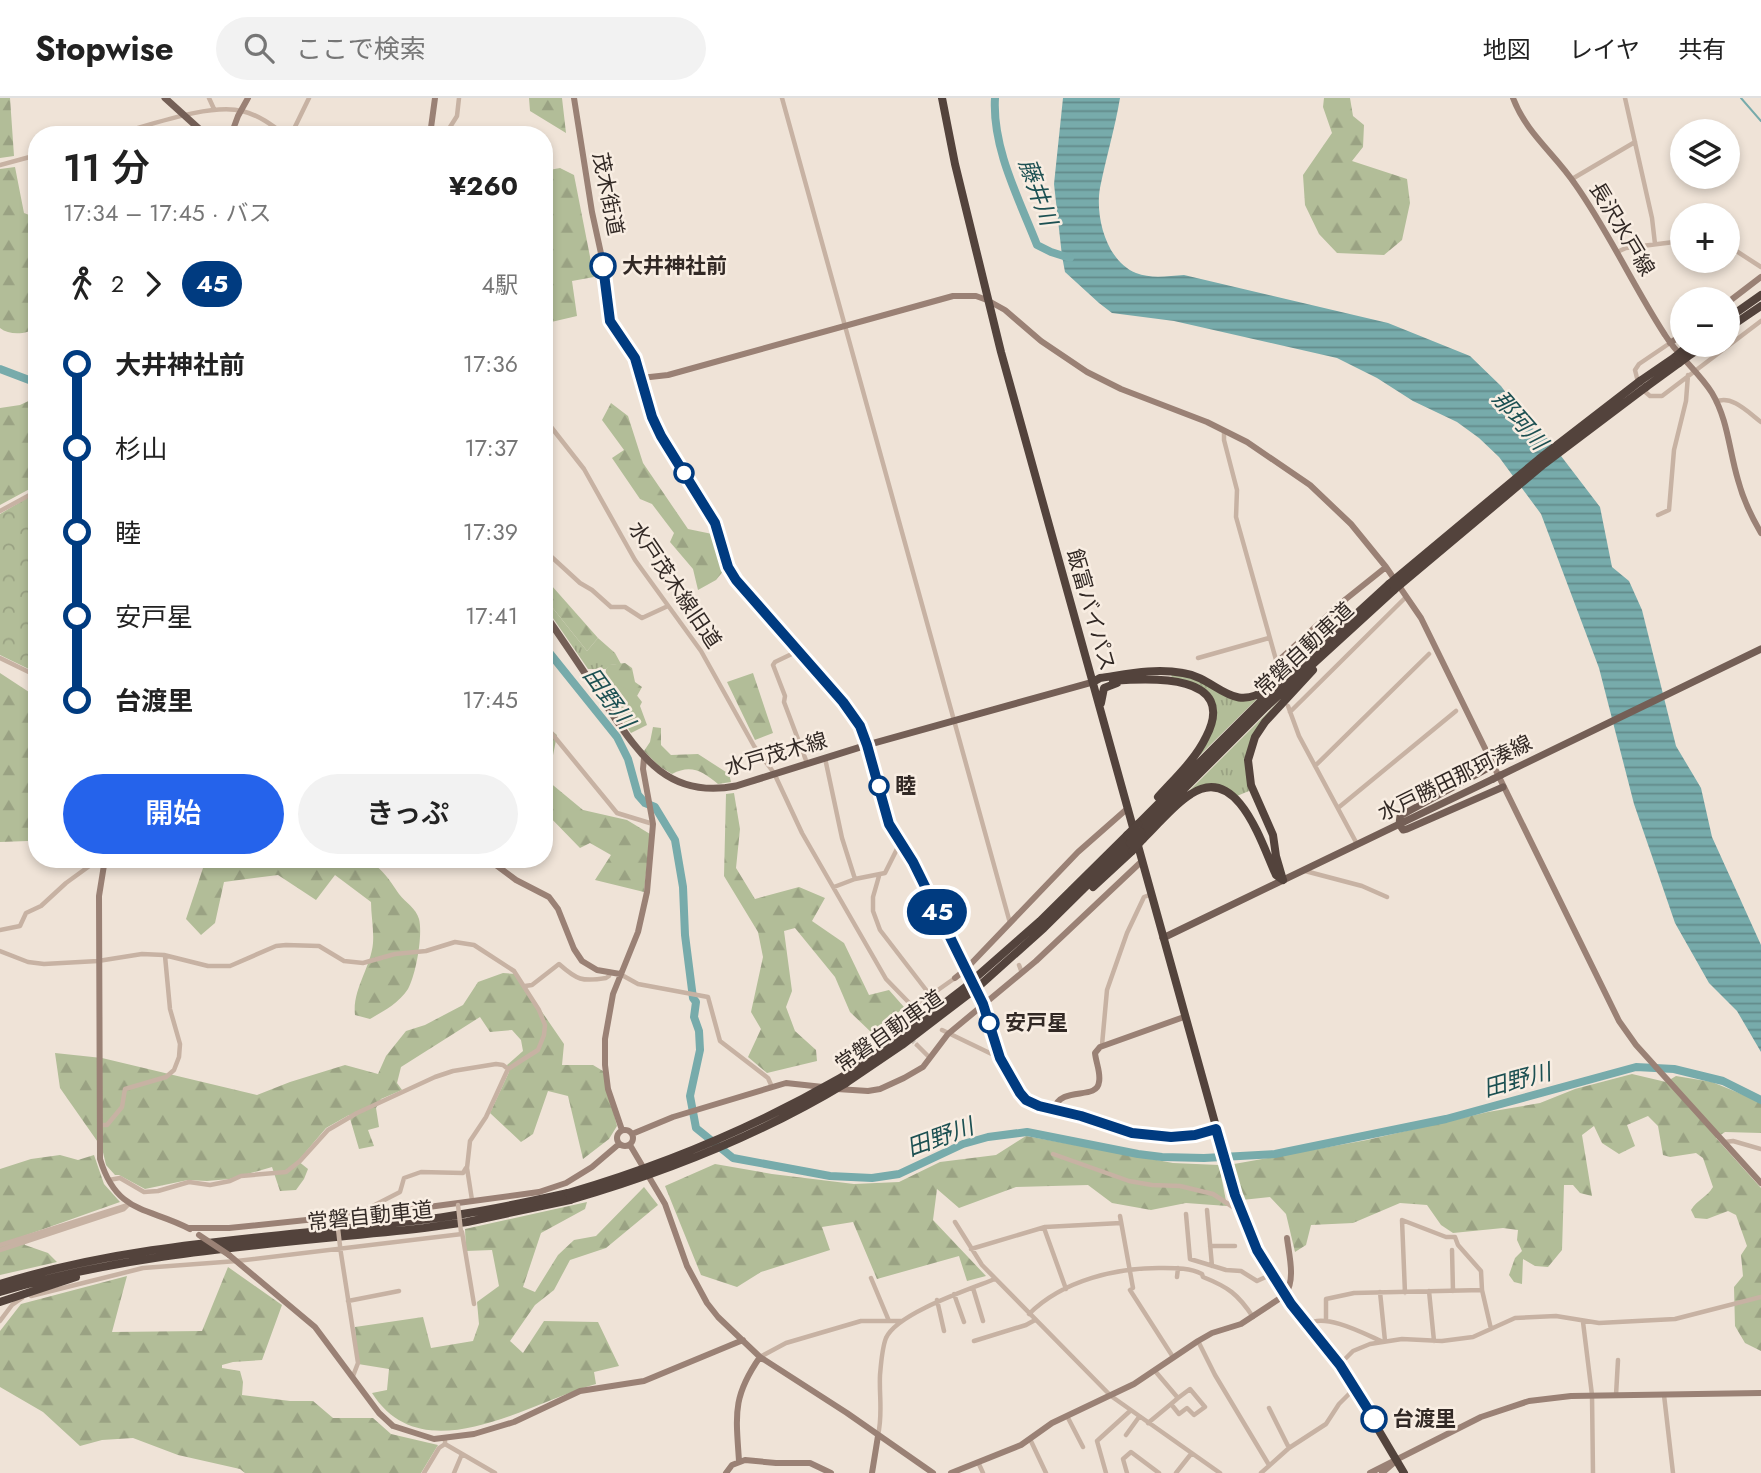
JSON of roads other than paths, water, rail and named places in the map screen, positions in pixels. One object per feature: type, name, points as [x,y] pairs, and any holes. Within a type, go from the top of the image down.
[{"type":"highway","name":"飯富バイパス","points":[[942,98],[987,300],[1216,1129]]},
{"type":"highway","points":[[1740,310],[1761,295]]},
{"type":"highway","points":[[1740,321],[1761,306]]},
{"type":"highway","name":"常磐自動車道","points":[[1140,829],[1392,587],[1530,467],[1681,357]]},
{"type":"highway","points":[[1093,682],[1100,678],[1146,671],[1180,672],[1198,677],[1237,698],[1255,696],[1268,689],[1345,618],[1380,598]]},
{"type":"highway","points":[[1283,880],[1273,835],[1251,785],[1248,767],[1252,745],[1271,715],[1380,598]]},
{"type":"highway","points":[[1101,710],[1101,694],[1104,688],[1127,681]]},
{"type":"highway","points":[[974,984],[1140,829],[1200,747],[1210,728],[1212,715],[1208,698],[1192,684],[1177,681],[1093,682]]},
{"type":"highway","points":[[1129,840],[1140,829],[1193,792],[1207,787],[1223,789],[1236,797],[1276,875],[1283,880]]},
{"type":"highway","name":"常磐自動車道","points":[[0,1292],[58,1276],[136,1260],[467,1222],[656,1173],[728,1144],[787,1116],[902,1045],[974,984],[1022,954],[1129,840]]},
{"type":"highway","points":[[1216,1129],[1240,1211],[1270,1275],[1340,1365],[1405,1473]]},
{"type":"highway","name":"常磐自動車道","points":[[0,1283],[135,1252],[422,1220],[569,1197]]},
{"type":"highway","points":[[0,1301],[136,1260]]},
{"type":"main road","points":[[164,98],[195,126]]},
{"type":"main road","name":"水戸茂木線","points":[[553,626],[644,758],[672,779],[708,789],[736,786],[867,745],[1093,682]]},
{"type":"main road","name":"水戸勝田那珂湊線","points":[[1163,938],[1761,649]]},
{"type":"main road","points":[[1492,766],[1400,816],[1399,824],[1403,830],[1407,829],[1503,787]]},
{"type":"street","points":[[209,98],[214,109]]},
{"type":"street","points":[[235,126],[248,98]]},
{"type":"street","points":[[295,126],[309,98]]},
{"type":"street","points":[[431,126],[435,98]]},
{"type":"street","points":[[452,126],[457,116],[459,98]]},
{"type":"street","name":"茂木街道","points":[[574,98],[602,258],[609,316],[635,358],[656,426],[715,523],[731,573],[851,713],[867,745],[889,824],[913,862],[983,1004],[1000,1058],[1013,1084],[1026,1100],[1039,1106],[1121,1130],[1183,1137],[1216,1129]]},
{"type":"street","points":[[782,98],[954,720],[1010,936]]},
{"type":"street","name":"長沢水戸線","points":[[1513,98],[1519,114],[1531,131],[1572,179],[1670,343]]},
{"type":"street","points":[[1625,98],[1652,218],[1655,244]]},
{"type":"street","points":[[148,126],[214,109],[241,111],[272,126]]},
{"type":"street","points":[[1572,179],[1635,142]]},
{"type":"street","points":[[0,165],[28,157]]},
{"type":"street","points":[[1617,252],[1626,248],[1670,242]]},
{"type":"street","points":[[1740,253],[1761,267]]},
{"type":"street","points":[[1740,293],[1761,277]]},
{"type":"street","points":[[641,378],[668,374],[953,296],[976,296],[1005,310],[1064,358],[1095,376],[1132,394],[1224,430],[1276,460],[1310,485],[1351,524],[1386,567],[1431,638],[1613,1009],[1636,1045],[1761,1183]]},
{"type":"street","points":[[1670,343],[1639,364],[1635,370],[1635,378],[1646,394],[1658,397],[1761,321]]},
{"type":"street","name":"長沢水戸線","points":[[1680,357],[1716,402],[1725,422],[1742,495],[1761,533]]},
{"type":"street","points":[[1658,515],[1669,510],[1674,450],[1690,372]]},
{"type":"street","points":[[1716,402],[1722,399],[1730,400],[1761,422]]},
{"type":"street","name":"水戸茂木線旧道","points":[[553,429],[584,469],[635,559],[701,651],[754,746],[774,773],[802,833],[886,978],[921,1015]]},
{"type":"street","points":[[1224,430],[1224,440],[1237,490],[1236,517],[1279,674]]},
{"type":"street","points":[[0,511],[28,496]]},
{"type":"street","points":[[553,559],[611,607],[625,607],[642,618],[668,606]]},
{"type":"street","points":[[1276,663],[1346,599],[1386,567]]},
{"type":"street","points":[[1357,845],[1315,766],[1289,709],[1406,597]]},
{"type":"street","points":[[1198,658],[1269,638]]},
{"type":"street","points":[[798,651],[772,665],[807,763]]},
{"type":"street","points":[[1315,766],[1429,654]]},
{"type":"street","points":[[0,658],[28,672]]},
{"type":"street","points":[[1338,809],[1456,711]]},
{"type":"street","points":[[553,735],[617,813],[653,824]]},
{"type":"street","points":[[644,758],[643,769],[653,824],[647,892],[638,932],[620,974],[608,1014],[605,1065],[608,1089],[622,1130],[632,1134],[678,1115],[786,1083],[858,1091],[880,1089],[916,1072],[931,1059],[945,1032],[1021,973],[1142,861]]},
{"type":"street","points":[[825,758],[842,838],[855,879]]},
{"type":"street","points":[[897,1026],[930,995],[965,970],[1078,852],[1128,808]]},
{"type":"street","points":[[834,887],[855,879],[879,876],[888,870],[897,849],[902,845]]},
{"type":"street","points":[[0,930],[20,926],[26,913],[41,906],[87,868]]},
{"type":"street","points":[[104,868],[99,896],[98,961],[101,1034],[100,1159],[109,1180],[128,1205],[189,1228],[237,1261],[315,1327],[379,1413],[393,1426],[445,1441],[495,1473]]},
{"type":"street","points":[[500,868],[516,880],[549,897],[558,909],[578,956],[597,970],[620,974],[638,984],[708,997],[720,1041],[768,1078],[772,1087]]},
{"type":"street","points":[[1304,870],[1362,886],[1387,897]]},
{"type":"street","points":[[879,876],[873,897],[873,911],[880,930],[930,995]]},
{"type":"street","points":[[1054,1109],[1055,1104],[1063,1097],[1091,1092],[1097,1088],[1100,1080],[1095,1054],[1102,1045],[1107,990],[1126,933],[1144,897],[1152,894]]},
{"type":"street","points":[[0,951],[28,962],[44,964],[98,961],[142,954],[230,966],[276,946],[319,946],[344,961],[363,963],[395,954],[426,951],[460,941],[474,945],[514,971],[526,986],[528,995],[543,1018],[544,1035],[542,1043],[533,1055],[508,1069],[486,1117],[470,1140],[467,1168],[472,1200]]},
{"type":"street","points":[[100,1125],[107,1125],[122,1107],[125,1089],[166,1077],[174,1070],[180,1057],[180,1044],[170,1009],[164,955]]},
{"type":"street","points":[[526,986],[538,981],[559,964],[575,978],[582,980],[607,978],[610,972]]},
{"type":"street","points":[[1019,965],[1021,973]]},
{"type":"street","points":[[1102,1045],[1184,1017]]},
{"type":"street","points":[[945,1032],[1000,1058]]},
{"type":"street","points":[[917,1045],[931,1059]]},
{"type":"street","points":[[109,1180],[120,1178],[144,1192],[158,1191],[188,1182],[210,1185],[241,1176],[286,1172],[300,1161],[328,1129],[365,1109],[453,1071],[496,1064],[508,1069]]},
{"type":"street","points":[[619,1144],[617,1135],[622,1130]]},
{"type":"street","points":[[630,1145],[632,1134]]},
{"type":"street","points":[[1724,1142],[1733,1141],[1761,1149]]},
{"type":"street","points":[[619,1144],[630,1145]]},
{"type":"street","points":[[189,1228],[229,1228],[337,1218],[539,1192],[566,1183],[592,1167],[619,1144]]},
{"type":"street","points":[[630,1145],[665,1204],[687,1265],[706,1303],[718,1317],[760,1357],[933,1473]]},
{"type":"street","points":[[1053,1154],[1129,1181],[1180,1186],[1213,1194],[1240,1211]]},
{"type":"street","points":[[366,1213],[368,1209],[400,1192],[404,1178],[421,1172],[463,1173],[467,1168]]},
{"type":"street","points":[[458,1203],[474,1304]]},
{"type":"street","points":[[0,1247],[124,1209],[128,1205]]},
{"type":"street","points":[[1207,1210],[1212,1266]]},
{"type":"street","points":[[1186,1214],[1190,1259],[1241,1271],[1257,1281],[1270,1275]]},
{"type":"street","points":[[1120,1216],[1131,1270],[1133,1289],[1130,1290],[1174,1358]]},
{"type":"street","points":[[337,1218],[358,1363],[353,1376]]},
{"type":"street","points":[[1405,1293],[1402,1220],[1446,1237],[1455,1237],[1458,1245],[1481,1271],[1490,1329]]},
{"type":"street","points":[[954,1222],[995,1279],[1111,1396],[1220,1473]]},
{"type":"street","points":[[971,1249],[1044,1228],[1121,1223]]},
{"type":"street","points":[[1044,1228],[1066,1289]]},
{"type":"street","points":[[0,1321],[16,1301],[143,1268],[237,1261],[462,1233]]},
{"type":"street","points":[[951,1473],[1012,1449],[1052,1423],[1111,1396],[1155,1371],[1198,1341],[1253,1317],[1285,1295],[1290,1287],[1287,1238]]},
{"type":"street","points":[[1210,1246],[1235,1246]]},
{"type":"street","points":[[1452,1250],[1453,1291]]},
{"type":"street","points":[[1177,1277],[1178,1268]]},
{"type":"street","points":[[1029,1314],[1047,1299],[1097,1276],[1131,1270],[1178,1268],[1196,1271],[1203,1277],[1222,1284],[1241,1297],[1253,1317]]},
{"type":"street","points":[[871,1278],[888,1321]]},
{"type":"street","points":[[872,1473],[882,1415],[880,1381],[889,1333],[937,1300],[995,1279]]},
{"type":"street","points":[[973,1288],[984,1321]]},
{"type":"street","points":[[1326,1320],[1326,1299],[1354,1293],[1482,1290]]},
{"type":"street","points":[[348,1301],[399,1291]]},
{"type":"street","points":[[1429,1291],[1434,1341]]},
{"type":"street","points":[[1380,1292],[1383,1341]]},
{"type":"street","points":[[954,1294],[964,1322]]},
{"type":"street","points":[[1340,1365],[1353,1351],[1383,1341],[1473,1338],[1508,1320],[1556,1316],[1583,1322],[1675,1319],[1761,1297]]},
{"type":"street","points":[[937,1300],[944,1331]]},
{"type":"street","points":[[974,1341],[1035,1320]]},
{"type":"street","points":[[1307,1324],[1314,1320],[1326,1320],[1383,1341]]},
{"type":"street","points":[[739,1461],[737,1402],[741,1388],[760,1357],[786,1343],[861,1321],[903,1321]]},
{"type":"street","points":[[1583,1322],[1592,1395],[1593,1473]]},
{"type":"street","points":[[424,1473],[445,1441],[514,1422],[579,1391],[644,1381],[659,1376],[743,1340]]},
{"type":"street","points":[[1198,1341],[1215,1375],[1269,1465]]},
{"type":"street","points":[[1616,1395],[1618,1360]]},
{"type":"street","points":[[1155,1371],[1178,1398]]},
{"type":"street","points":[[1261,1473],[1289,1448],[1326,1424],[1339,1404],[1355,1388]]},
{"type":"street","points":[[1148,1423],[1178,1398],[1190,1389],[1205,1407],[1194,1415],[1187,1408],[1179,1414],[1171,1404]]},
{"type":"street","points":[[1382,1473],[1398,1460],[1469,1422],[1506,1408],[1542,1399],[1592,1395],[1761,1394]]},
{"type":"street","points":[[1664,1395],[1673,1473]]},
{"type":"street","points":[[1269,1408],[1289,1448]]},
{"type":"street","points":[[1105,1473],[1097,1441],[1130,1411]]},
{"type":"street","points":[[1067,1416],[1083,1447]]},
{"type":"street","points":[[1126,1436],[1139,1417]]},
{"type":"street","points":[[1030,1439],[1045,1473]]},
{"type":"street","points":[[1127,1473],[1122,1459],[1131,1452],[1159,1473]]},
{"type":"street","points":[[454,1473],[463,1454]]},
{"type":"street","points":[[1176,1473],[1191,1454]]},
{"type":"street","points":[[726,1473],[732,1465],[746,1460],[810,1463],[831,1473]]},
{"type":"street","points":[[1370,1473],[1398,1460]]},
{"type":"street","points":[[977,1461],[983,1473]]},
{"type":"water","name":"那珂川","points":[[1063,98],[1120,98],[1100,188],[1099,211],[1110,248],[1126,267],[1148,276],[1184,275],[1388,323],[1470,356],[1501,386],[1532,428],[1545,435],[1600,507],[1612,567],[1629,581],[1642,610],[1676,746],[1701,788],[1712,837],[1761,945],[1761,1052],[1737,1011],[1709,983],[1675,923],[1634,804],[1599,668],[1541,514],[1499,457],[1479,438],[1457,422],[1413,401],[1377,378],[1337,358],[1174,321],[1112,313],[1099,303],[1065,272],[1062,256],[1054,184]]},
{"type":"waterway","name":"藤井川","points":[[995,98],[995,117],[1002,154],[1037,245],[1070,258]]},
{"type":"waterway","points":[[1741,98],[1761,121]]},
{"type":"waterway","name":"田野川","points":[[0,369],[28,380]]},
{"type":"waterway","name":"田野川","points":[[553,657],[617,737],[628,759],[638,795],[645,803],[655,807],[675,840],[683,887],[685,935],[693,998],[696,1002],[694,1017],[699,1031],[700,1050],[690,1096],[696,1128],[733,1158],[830,1176],[872,1178],[899,1174],[963,1144],[988,1137],[1027,1132],[1162,1157],[1204,1158],[1275,1154],[1446,1119],[1636,1067],[1674,1069],[1723,1081],[1761,1100]]},
{"type":"tunnel","points":[[897,1026],[917,1045]]},
{"type":"place","name":"大井神社前","points":[[603,266]]},
{"type":"place","name":"睦","points":[[879,786]]},
{"type":"place","name":"安戸星","points":[[989,1023]]},
{"type":"place","name":"台渡里","points":[[1374,1419]]}]
